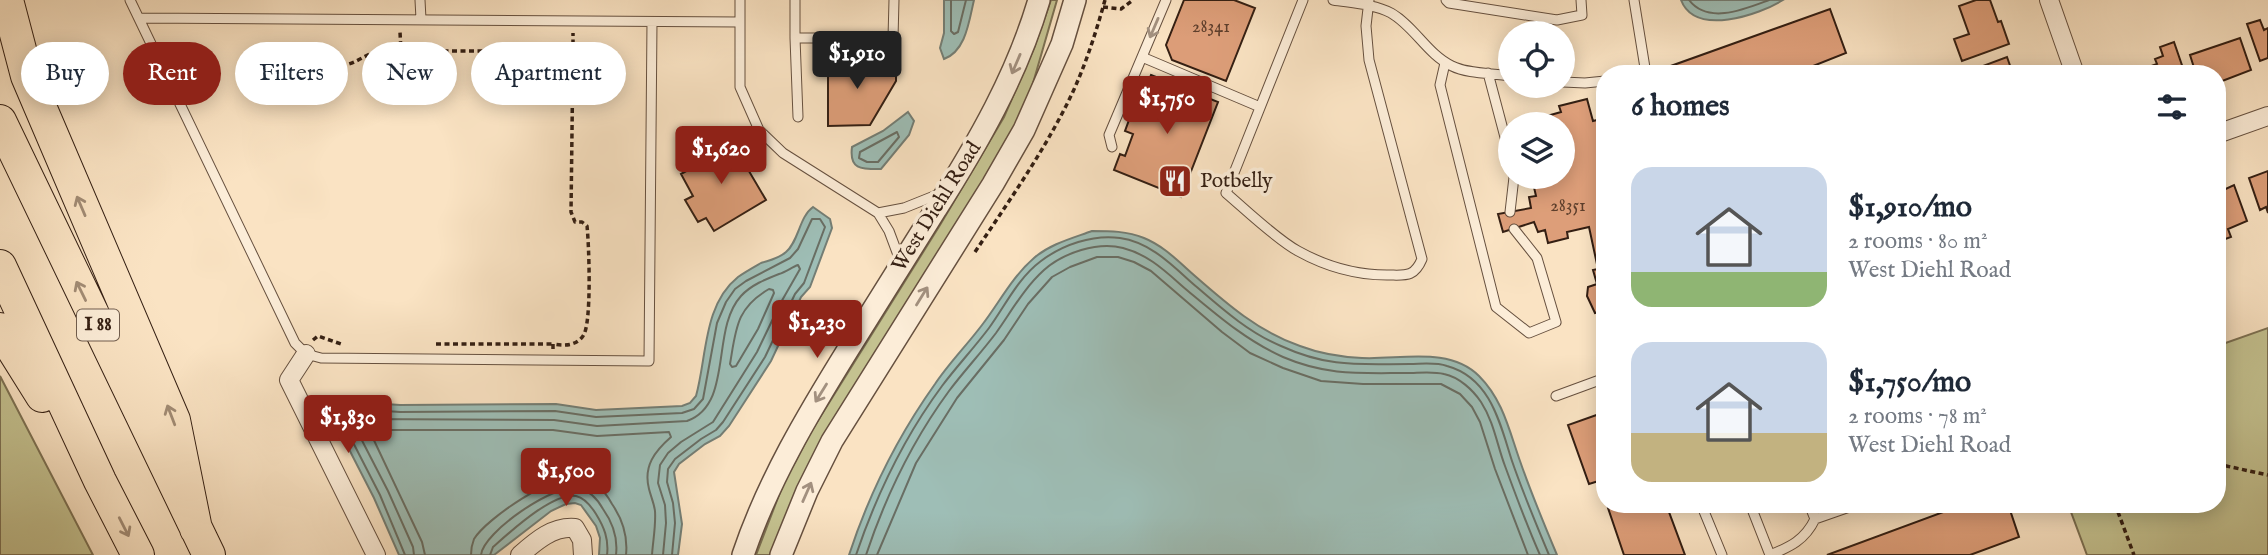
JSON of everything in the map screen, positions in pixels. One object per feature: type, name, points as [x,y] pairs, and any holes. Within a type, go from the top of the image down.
[{"type":"highway","points":[[7,0],[27,76],[174,420],[203,542]]},
{"type":"highway","name":"I 88","points":[[0,121],[203,542]]},
{"type":"highway","points":[[0,266],[100,481],[138,555]]},
{"type":"highway","points":[[0,329],[48,406],[100,481]]},
{"type":"street","name":"West Diehl Road","points":[[743,555],[775,476],[802,423],[948,190],[997,106],[1017,62],[1039,0]]},
{"type":"street","name":"West Diehl Road","points":[[780,555],[832,440],[1024,130],[1062,44],[1075,0]]},
{"type":"street","points":[[2049,0],[2072,65]]},
{"type":"street","points":[[2226,131],[2268,116]]},
{"type":"street","points":[[304,351],[289,380],[376,555]]},
{"type":"street","points":[[520,555],[562,527],[575,528],[582,540],[583,555]]},
{"type":"lane","points":[[130,0],[295,343],[321,359],[649,361],[652,22]]},
{"type":"lane","points":[[421,0],[421,19]]},
{"type":"lane","points":[[740,0],[740,87],[759,130],[783,153],[878,213],[892,238],[901,265]]},
{"type":"lane","points":[[795,0],[798,117]]},
{"type":"lane","points":[[795,38],[893,37],[894,0]]},
{"type":"lane","points":[[1112,148],[1109,135],[1166,0]]},
{"type":"lane","points":[[1303,0],[1226,193],[1296,251],[1362,275],[1409,275],[1418,269],[1422,259],[1369,60],[1366,26],[1369,3]]},
{"type":"lane","points":[[1333,0],[1369,3],[1390,12],[1445,63],[1456,68],[1498,74]]},
{"type":"lane","points":[[1446,0],[1449,3],[1557,20],[1582,15],[1581,0]]},
{"type":"lane","points":[[1634,0],[1645,65]]},
{"type":"lane","points":[[139,18],[739,22]]},
{"type":"lane","points":[[1142,57],[1260,107]]},
{"type":"lane","points":[[1445,63],[1440,85],[1496,307],[1530,333],[1556,322],[1537,258],[1514,229]]},
{"type":"lane","points":[[1488,73],[1498,112]]},
{"type":"lane","points":[[1575,83],[1596,81]]},
{"type":"lane","points":[[1510,212],[1513,189]]},
{"type":"lane","points":[[878,213],[912,205],[948,190]]},
{"type":"lane","points":[[1556,396],[1596,381]]},
{"type":"lane","points":[[1705,513],[1722,555]]},
{"type":"lane","points":[[1754,513],[1770,555],[1789,548],[1802,539],[1815,519],[1832,513]]},
{"type":"lane","points":[[1813,513],[1815,519]]},
{"type":"path","points":[[1103,7],[1121,9],[1133,0]]},
{"type":"path","points":[[400,19],[401,42]]},
{"type":"path","points":[[573,21],[573,42]]},
{"type":"path","points":[[434,344],[565,346],[584,335],[588,317],[587,226],[582,222],[575,222],[571,212],[572,105]]},
{"type":"path","points":[[304,351],[318,336],[341,344]]},
{"type":"path","points":[[553,344],[553,360]]},
{"type":"path","points":[[2226,466],[2268,475]]},
{"type":"path","points":[[2119,513],[2134,555]]},
{"type":"shaded area","points":[[1051,0],[1057,0],[1029,97],[1018,124],[771,555],[756,555],[784,482],[812,430],[1004,117],[1034,48]]},
{"type":"shaded area","points":[[2268,328],[2268,555],[2087,555],[2071,513],[2226,513],[2226,343]]},
{"type":"shaded area","points":[[0,376],[93,555],[0,555]]},
{"type":"water","points":[[944,0],[974,0],[962,42],[944,59],[940,48],[944,33]]},
{"type":"water","points":[[1681,0],[1783,0],[1759,12],[1728,20],[1713,20],[1699,18],[1688,11]]},
{"type":"water","points":[[908,112],[914,121],[909,135],[881,169],[858,167],[853,160],[852,147],[883,131]]},
{"type":"water","points":[[813,207],[830,219],[832,228],[810,287],[801,297],[771,361],[729,426],[720,436],[679,464],[674,472],[682,524],[678,555],[599,555],[600,538],[596,526],[581,505],[575,503],[551,511],[494,555],[399,555],[374,498],[335,422],[334,409],[340,401],[343,399],[400,405],[556,404],[596,410],[682,406],[690,403],[696,396],[708,332],[718,302],[738,277],[786,252],[794,242],[808,211]]},
{"type":"water","points":[[1092,231],[1125,233],[1151,241],[1244,316],[1271,333],[1300,346],[1354,358],[1439,358],[1467,367],[1487,385],[1500,405],[1557,555],[849,555],[886,466],[940,376],[1026,265],[1047,249]]},
{"type":"building","points":[[1184,0],[1234,0],[1255,8],[1226,81],[1172,60],[1166,45]]},
{"type":"building","points":[[1976,0],[1990,0],[2009,44],[1962,61],[1954,39],[1969,34],[1959,6]]},
{"type":"building","points":[[1830,9],[1846,53],[1816,65],[1674,65]]},
{"type":"building","points":[[2260,20],[2264,30],[2268,28],[2268,58],[2260,61],[2247,24]]},
{"type":"building","points":[[2240,38],[2251,70],[2226,80],[2226,65],[2193,65],[2190,55]]},
{"type":"building","points":[[2174,42],[2182,65],[2154,65],[2157,64],[2155,59],[2163,56],[2160,47]]},
{"type":"building","points":[[2007,57],[2010,65],[1985,65]]},
{"type":"building","points":[[828,61],[889,62],[889,74],[896,74],[896,81],[870,125],[828,126]]},
{"type":"building","points":[[1151,75],[1218,102],[1181,197],[1114,170],[1120,154],[1125,156],[1133,134],[1125,131],[1132,112],[1141,115],[1149,93],[1145,91]]},
{"type":"building","points":[[1587,99],[1593,121],[1596,120],[1596,260],[1589,227],[1567,232],[1568,238],[1548,243],[1545,230],[1538,232],[1534,222],[1503,232],[1498,214],[1531,208],[1529,197],[1536,196],[1534,189],[1575,189],[1575,112],[1561,112],[1559,106]]},
{"type":"building","points":[[733,144],[766,200],[714,231],[706,218],[698,222],[685,200],[693,196],[681,174],[692,168],[693,156],[700,147],[712,145],[722,150]]},
{"type":"building","points":[[2268,171],[2268,213],[2266,207],[2260,210],[2249,178]]},
{"type":"building","points":[[2234,185],[2247,221],[2228,229],[2231,237],[2226,239],[2226,189]]},
{"type":"building","points":[[1596,284],[1596,313],[1595,313],[1587,296],[1588,287]]},
{"type":"building","points":[[1596,415],[1596,482],[1589,484],[1568,425]]},
{"type":"building","points":[[1610,513],[1669,513],[1685,555],[1624,555]]},
{"type":"building","points":[[1941,513],[2011,513],[2019,537],[1970,555],[1827,555]]},
{"type":"place","name":"Potbelly","points":[[1175,181]]}]
